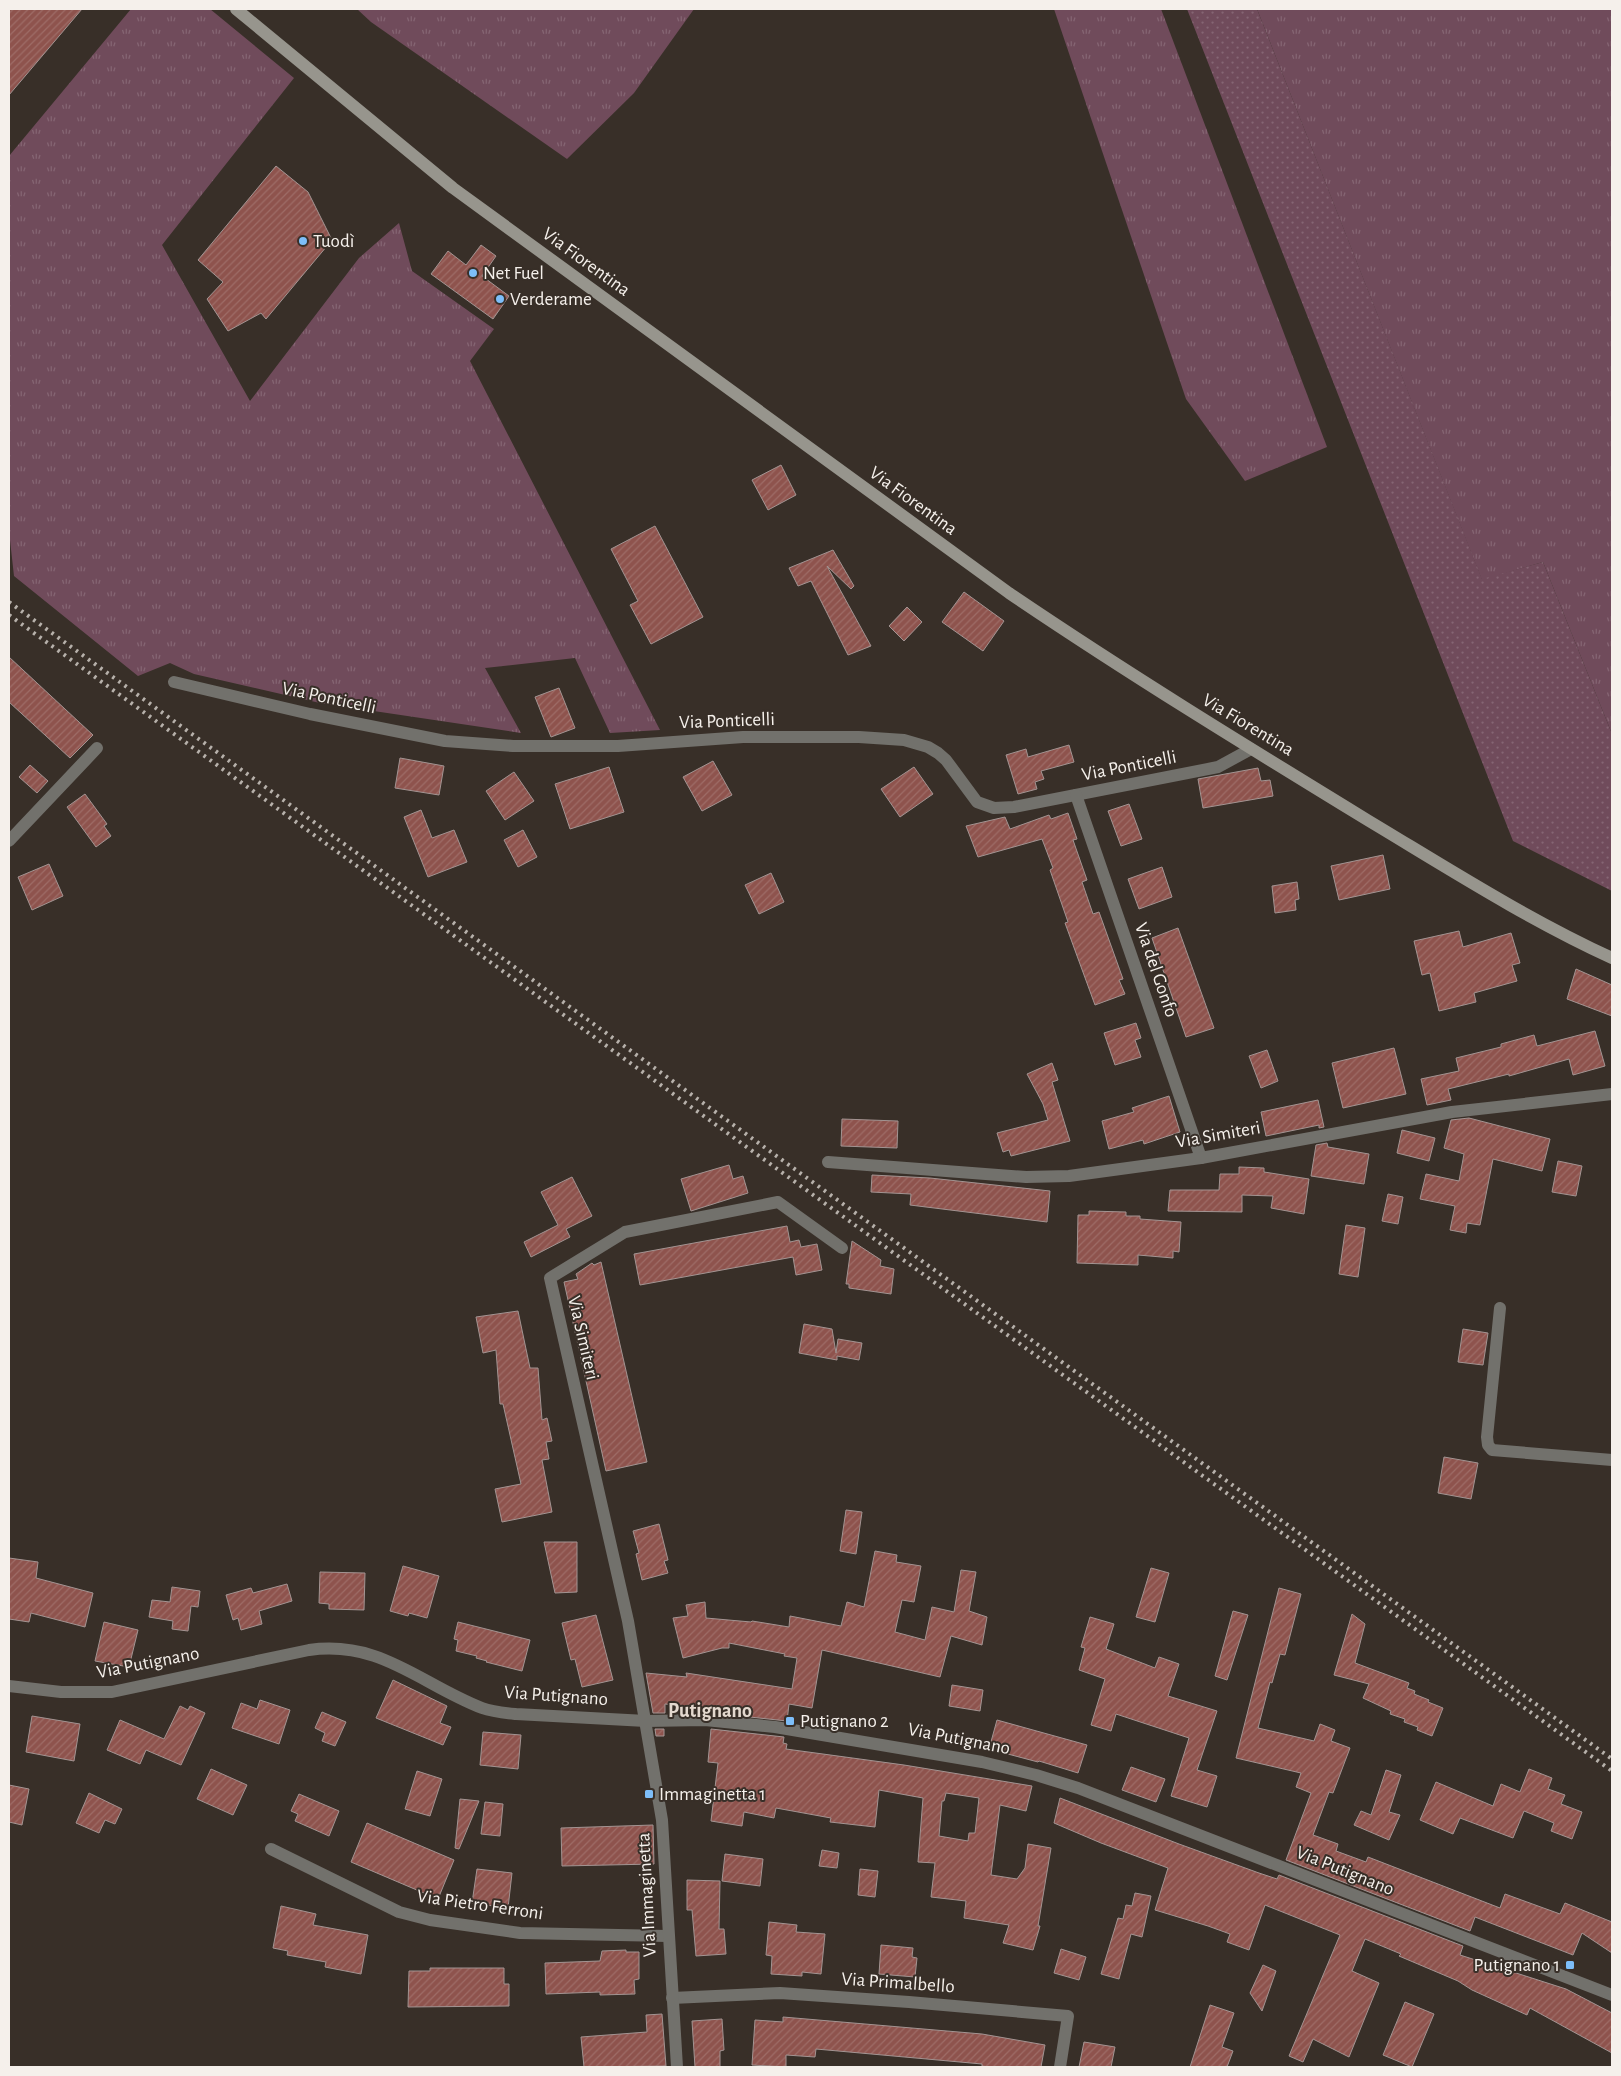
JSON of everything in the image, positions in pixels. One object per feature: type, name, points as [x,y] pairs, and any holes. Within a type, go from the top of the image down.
[{"type":"main road","name":"Via Fiorentina","points":[[236,9],[453,188],[1024,604],[1092,650],[1251,749],[1508,904],[1571,939],[1612,958]]},
{"type":"street","name":"Via Ponticelli","points":[[174,682],[310,714],[445,741],[513,746],[618,746],[743,737],[859,737],[904,740],[928,747],[938,753],[946,760],[972,797],[984,805],[1003,808],[1076,796],[1218,767],[1251,749]]},
{"type":"street","points":[[9,841],[97,748]]},
{"type":"street","name":"Via del Gonfo","points":[[1076,796],[1201,1158]]},
{"type":"street","name":"Via Simiteri","points":[[828,1162],[1026,1177],[1069,1176],[1201,1158],[1452,1112],[1612,1094]]},
{"type":"street","name":"Via Simiteri","points":[[646,1721],[628,1621],[550,1278],[625,1232],[778,1202],[842,1248]]},
{"type":"street","points":[[1500,1308],[1487,1437],[1488,1445],[1492,1450],[1504,1452],[1612,1460]]},
{"type":"street","name":"Via Putignano","points":[[9,1686],[61,1692],[112,1692],[309,1650],[342,1649],[375,1655],[484,1708],[516,1714],[646,1721],[705,1720],[775,1727],[982,1762],[1036,1775],[1086,1792],[1612,1995]]},
{"type":"street","name":"Via Immaginetta","points":[[646,1721],[662,1820],[672,1998],[678,2067]]},
{"type":"street","name":"Via Pietro Ferroni","points":[[271,1849],[399,1912],[430,1920],[520,1933],[668,1936]]},
{"type":"street","name":"Via Primalbello","points":[[672,1998],[780,1994],[909,2002],[1068,2016],[1060,2067]]},
{"type":"green space","points":[[131,9],[210,9],[294,78],[162,245],[250,401],[359,258],[399,223],[412,271],[494,329],[470,361],[660,730],[610,733],[575,658],[485,668],[521,733],[320,703],[194,674],[170,663],[138,676],[14,576],[9,531],[9,156]]},
{"type":"green space","points":[[357,9],[694,9],[634,93],[567,159],[371,22]]},
{"type":"green space","points":[[1054,9],[1161,9],[1327,447],[1245,481],[1186,399]]},
{"type":"green space","points":[[1187,9],[1257,9],[1482,579],[1543,562],[1612,734],[1612,891],[1513,841]]},
{"type":"green space","points":[[1257,9],[1612,9],[1612,734],[1543,562],[1482,580]]},
{"type":"building","points":[[9,9],[82,9],[9,95]]},
{"type":"building","points":[[276,166],[308,192],[332,240],[266,319],[261,313],[228,331],[207,299],[223,282],[198,260]]},
{"type":"building","points":[[481,245],[496,256],[482,276],[509,296],[493,319],[431,274],[448,251],[466,265]]},
{"type":"building","points":[[781,465],[796,495],[768,510],[752,480]]},
{"type":"building","points":[[655,526],[703,617],[651,644],[630,605],[638,601],[611,549]]},
{"type":"building","points":[[833,550],[854,586],[851,589],[827,566],[871,646],[848,655],[811,581],[798,586],[789,568]]},
{"type":"building","points":[[964,592],[1004,621],[983,651],[942,622]]},
{"type":"building","points":[[907,607],[922,622],[904,641],[889,626]]},
{"type":"building","points":[[9,657],[93,735],[70,758],[9,702]]},
{"type":"building","points":[[559,688],[575,728],[551,737],[535,697]]},
{"type":"building","points":[[1069,745],[1074,762],[1041,771],[1044,779],[1035,782],[1037,789],[1018,794],[1006,755],[1026,749],[1028,757]]},
{"type":"building","points":[[400,758],[444,766],[439,795],[395,788]]},
{"type":"building","points":[[713,761],[732,795],[702,811],[683,777]]},
{"type":"building","points":[[30,765],[48,781],[37,793],[19,777]]},
{"type":"building","points":[[609,767],[624,812],[570,829],[555,784]]},
{"type":"building","points":[[914,767],[933,794],[900,817],[881,789]]},
{"type":"building","points":[[1258,768],[1261,781],[1270,780],[1273,796],[1203,808],[1198,779]]},
{"type":"building","points":[[514,772],[534,801],[505,820],[486,791]]},
{"type":"building","points":[[85,794],[107,824],[104,826],[111,836],[96,847],[67,807]]},
{"type":"building","points":[[1129,804],[1142,839],[1121,846],[1108,811]]},
{"type":"building","points":[[421,810],[432,838],[454,830],[467,862],[428,877],[404,817]]},
{"type":"building","points":[[1068,813],[1077,839],[1073,840],[1087,880],[1082,882],[1093,914],[1099,912],[1123,979],[1119,980],[1125,994],[1095,1005],[1065,923],[1068,922],[1050,870],[1053,868],[1042,839],[978,857],[966,826],[1005,817],[1010,829],[1049,815],[1051,819]]},
{"type":"building","points":[[523,830],[537,857],[518,867],[504,840]]},
{"type":"building","points":[[1383,855],[1390,889],[1339,900],[1331,866]]},
{"type":"building","points":[[49,864],[63,896],[32,910],[18,877]]},
{"type":"building","points":[[1162,867],[1172,897],[1139,909],[1128,879]]},
{"type":"building","points":[[771,873],[784,902],[759,914],[745,885]]},
{"type":"building","points":[[1297,882],[1299,899],[1295,900],[1296,910],[1275,913],[1272,886]]},
{"type":"building","points":[[1178,928],[1214,1028],[1186,1037],[1152,938]]},
{"type":"building","points":[[1459,931],[1463,947],[1511,933],[1520,963],[1512,965],[1517,981],[1474,993],[1476,1002],[1439,1011],[1430,973],[1422,975],[1414,941]]},
{"type":"building","points":[[1576,969],[1612,985],[1612,1016],[1567,999]]},
{"type":"building","points":[[1136,1023],[1141,1038],[1135,1040],[1141,1057],[1115,1065],[1104,1033]]},
{"type":"building","points":[[1595,1031],[1605,1066],[1573,1075],[1569,1059],[1509,1076],[1509,1074],[1448,1089],[1451,1100],[1427,1105],[1421,1079],[1459,1071],[1456,1058],[1501,1047],[1501,1044],[1534,1035],[1537,1046]]},
{"type":"building","points":[[1394,1048],[1406,1094],[1343,1108],[1332,1063]]},
{"type":"building","points":[[1267,1050],[1278,1081],[1261,1088],[1249,1056]]},
{"type":"building","points":[[1052,1063],[1058,1080],[1052,1082],[1070,1141],[1011,1156],[1009,1150],[1003,1152],[997,1133],[1048,1120],[1043,1104],[1027,1074]]},
{"type":"building","points":[[1169,1096],[1180,1132],[1144,1144],[1143,1140],[1109,1149],[1102,1121],[1134,1112],[1132,1108]]},
{"type":"building","points":[[1318,1100],[1324,1127],[1319,1128],[1319,1125],[1266,1136],[1261,1112]]},
{"type":"building","points":[[1469,1118],[1550,1139],[1542,1171],[1493,1159],[1480,1225],[1467,1223],[1466,1233],[1450,1230],[1455,1206],[1420,1199],[1426,1174],[1459,1181],[1464,1154],[1444,1148],[1451,1120]]},
{"type":"building","points":[[842,1119],[898,1121],[897,1148],[841,1146]]},
{"type":"building","points":[[1402,1130],[1435,1138],[1429,1161],[1397,1153]]},
{"type":"building","points":[[1327,1143],[1328,1147],[1369,1154],[1364,1184],[1311,1176],[1316,1145]]},
{"type":"building","points":[[1558,1161],[1582,1166],[1576,1196],[1552,1192]]},
{"type":"building","points":[[729,1165],[733,1179],[743,1176],[748,1193],[691,1211],[681,1179]]},
{"type":"building","points":[[1239,1167],[1264,1168],[1264,1172],[1309,1179],[1304,1214],[1271,1208],[1273,1196],[1242,1195],[1242,1212],[1168,1211],[1170,1190],[1219,1190],[1220,1174],[1239,1174]]},
{"type":"building","points":[[872,1175],[930,1178],[1050,1191],[1047,1222],[910,1205],[911,1194],[871,1192]]},
{"type":"building","points":[[572,1177],[592,1216],[566,1229],[570,1237],[531,1257],[524,1242],[558,1225],[541,1192]]},
{"type":"building","points":[[1388,1194],[1403,1197],[1398,1224],[1382,1221]]},
{"type":"building","points":[[1089,1211],[1126,1212],[1126,1216],[1140,1216],[1140,1219],[1181,1222],[1179,1252],[1173,1251],[1173,1258],[1138,1255],[1138,1265],[1077,1263],[1078,1215],[1089,1215]]},
{"type":"building","points":[[1346,1225],[1365,1228],[1358,1277],[1339,1274]]},
{"type":"building","points":[[787,1226],[790,1242],[799,1240],[801,1247],[817,1244],[822,1270],[796,1275],[793,1257],[640,1285],[634,1254]]},
{"type":"building","points":[[852,1241],[881,1260],[880,1266],[894,1269],[891,1294],[849,1288],[849,1284],[846,1284]]},
{"type":"building","points":[[601,1262],[647,1462],[606,1471],[564,1282],[578,1279],[576,1274],[592,1263],[594,1265]]},
{"type":"building","points":[[518,1311],[530,1368],[538,1368],[542,1420],[547,1418],[552,1441],[546,1442],[549,1459],[542,1460],[552,1512],[502,1522],[495,1489],[521,1484],[503,1404],[500,1404],[496,1350],[483,1353],[476,1317]]},
{"type":"building","points":[[804,1324],[832,1329],[836,1353],[838,1339],[862,1343],[859,1360],[837,1356],[837,1360],[799,1353]]},
{"type":"building","points":[[1463,1329],[1488,1333],[1483,1365],[1458,1362]]},
{"type":"building","points":[[1444,1457],[1478,1463],[1471,1499],[1438,1493]]},
{"type":"building","points":[[846,1510],[862,1512],[856,1554],[840,1551]]},
{"type":"building","points":[[659,1524],[668,1560],[664,1561],[668,1573],[642,1580],[636,1554],[639,1553],[633,1531]]},
{"type":"building","points":[[544,1542],[577,1542],[577,1592],[555,1593]]},
{"type":"building","points":[[875,1551],[897,1555],[896,1562],[921,1566],[914,1602],[902,1600],[895,1632],[925,1640],[932,1607],[954,1612],[961,1570],[976,1572],[969,1611],[987,1617],[982,1645],[951,1636],[940,1677],[822,1650],[812,1708],[789,1704],[787,1721],[712,1713],[713,1710],[665,1704],[665,1713],[653,1713],[646,1673],[687,1677],[686,1673],[792,1689],[797,1658],[784,1656],[785,1654],[729,1643],[729,1648],[683,1658],[673,1618],[688,1616],[686,1605],[705,1602],[706,1618],[752,1621],[789,1627],[790,1616],[841,1626],[847,1602],[864,1607]]},
{"type":"building","points":[[9,1558],[38,1562],[36,1578],[93,1593],[85,1627],[31,1613],[29,1622],[9,1619]]},
{"type":"building","points":[[403,1566],[439,1576],[427,1618],[409,1613],[408,1616],[390,1611]]},
{"type":"building","points":[[1151,1568],[1169,1573],[1155,1622],[1136,1617]]},
{"type":"building","points":[[320,1572],[365,1573],[364,1610],[329,1609],[329,1604],[319,1603]]},
{"type":"building","points":[[287,1584],[292,1601],[259,1611],[262,1624],[241,1630],[238,1618],[233,1620],[226,1595],[251,1588],[253,1593]]},
{"type":"building","points":[[172,1587],[200,1591],[198,1607],[191,1606],[188,1631],[172,1629],[173,1621],[149,1617],[152,1600],[170,1602]]},
{"type":"building","points":[[1279,1588],[1301,1594],[1285,1655],[1280,1654],[1272,1683],[1270,1682],[1258,1728],[1314,1741],[1320,1724],[1335,1730],[1331,1741],[1350,1748],[1333,1793],[1329,1792],[1313,1835],[1338,1844],[1336,1851],[1366,1862],[1368,1857],[1500,1908],[1505,1894],[1560,1914],[1565,1903],[1612,1922],[1612,1953],[1582,1933],[1573,1955],[1475,1917],[1470,1931],[1286,1860],[1311,1793],[1296,1787],[1301,1773],[1236,1758]]},
{"type":"building","points":[[1233,1611],[1248,1615],[1227,1680],[1215,1676]]},
{"type":"building","points":[[1352,1614],[1365,1624],[1355,1663],[1409,1683],[1407,1688],[1415,1691],[1414,1694],[1443,1708],[1432,1736],[1417,1730],[1418,1727],[1404,1722],[1405,1719],[1390,1714],[1391,1711],[1363,1698],[1369,1684],[1334,1675]]},
{"type":"building","points":[[596,1615],[613,1680],[582,1687],[575,1659],[571,1660],[562,1623]]},
{"type":"building","points":[[1090,1617],[1114,1624],[1106,1649],[1155,1668],[1159,1657],[1179,1664],[1168,1696],[1217,1711],[1197,1770],[1217,1776],[1207,1807],[1171,1796],[1189,1738],[1116,1714],[1111,1731],[1091,1725],[1105,1679],[1079,1670],[1085,1648],[1081,1647]]},
{"type":"building","points":[[104,1622],[138,1630],[129,1667],[95,1661]]},
{"type":"building","points":[[458,1622],[530,1640],[522,1671],[486,1662],[476,1658],[477,1656],[456,1651],[458,1640],[454,1639]]},
{"type":"building","points":[[393,1680],[447,1706],[440,1723],[451,1727],[443,1745],[376,1718]]},
{"type":"building","points":[[952,1685],[983,1690],[980,1711],[949,1706]]},
{"type":"building","points":[[260,1700],[290,1710],[279,1744],[232,1728],[241,1703],[257,1709]]},
{"type":"building","points":[[180,1706],[188,1710],[190,1706],[205,1713],[181,1765],[146,1750],[140,1764],[107,1750],[120,1720],[164,1739]]},
{"type":"building","points":[[322,1712],[346,1722],[335,1746],[322,1741],[325,1733],[315,1728]]},
{"type":"building","points":[[32,1716],[80,1724],[74,1761],[26,1752]]},
{"type":"building","points":[[997,1720],[1087,1745],[1078,1773],[989,1749]]},
{"type":"building","points":[[655,1729],[664,1729],[664,1736],[656,1736]]},
{"type":"building","points":[[711,1729],[784,1737],[783,1743],[787,1744],[786,1749],[904,1765],[1032,1786],[1026,1811],[1000,1805],[991,1875],[1017,1879],[1025,1868],[1028,1844],[1051,1848],[1038,1926],[1040,1926],[1033,1950],[1003,1943],[1009,1925],[964,1918],[966,1901],[931,1897],[935,1863],[918,1862],[923,1798],[879,1790],[875,1827],[830,1822],[831,1818],[776,1808],[774,1818],[744,1812],[742,1826],[711,1821],[718,1763],[708,1762]],"holes":[[[946,1793],[979,1798],[975,1833],[969,1833],[968,1841],[939,1836],[942,1801],[944,1801]]]},
{"type":"building","points":[[483,1732],[521,1735],[518,1769],[480,1765]]},
{"type":"building","points":[[1131,1767],[1165,1779],[1156,1802],[1122,1790]]},
{"type":"building","points":[[211,1769],[247,1785],[233,1815],[197,1799]]},
{"type":"building","points":[[1529,1769],[1552,1778],[1548,1789],[1565,1795],[1561,1804],[1582,1812],[1572,1839],[1551,1831],[1554,1823],[1524,1811],[1513,1838],[1460,1818],[1453,1834],[1420,1820],[1436,1782],[1493,1806],[1501,1784],[1520,1792]]},
{"type":"building","points":[[1386,1770],[1401,1775],[1389,1812],[1400,1815],[1389,1840],[1354,1825],[1361,1811],[1371,1815]]},
{"type":"building","points":[[417,1771],[442,1779],[430,1816],[405,1809]]},
{"type":"building","points":[[9,1785],[29,1789],[22,1825],[9,1822]]},
{"type":"building","points":[[89,1793],[122,1809],[115,1824],[105,1820],[99,1833],[76,1823]]},
{"type":"building","points":[[299,1794],[339,1811],[329,1836],[295,1821],[298,1814],[291,1811]]},
{"type":"building","points":[[1060,1798],[1259,1873],[1277,1879],[1279,1875],[1463,1946],[1460,1955],[1566,1989],[1612,2013],[1612,2053],[1530,2008],[1527,2015],[1472,1990],[1458,1981],[1399,1956],[1401,1954],[1365,1939],[1352,1971],[1379,1983],[1349,2057],[1313,2039],[1303,2062],[1289,2056],[1340,1935],[1265,1905],[1249,1950],[1227,1942],[1230,1934],[1155,1910],[1168,1868],[1054,1823]]},
{"type":"building","points":[[460,1799],[479,1801],[459,1849],[455,1848]]},
{"type":"building","points":[[485,1802],[503,1804],[500,1836],[481,1834]]},
{"type":"building","points":[[367,1823],[454,1860],[438,1899],[351,1862]]},
{"type":"building","points":[[653,1825],[654,1864],[562,1866],[561,1828]]},
{"type":"building","points":[[822,1850],[839,1853],[837,1868],[819,1866]]},
{"type":"building","points":[[725,1854],[763,1859],[760,1886],[722,1881]]},
{"type":"building","points":[[477,1869],[512,1873],[508,1908],[472,1903]]},
{"type":"building","points":[[860,1869],[878,1871],[875,1897],[858,1895]]},
{"type":"building","points":[[687,1880],[720,1881],[719,1929],[724,1929],[726,1954],[696,1956],[692,1910],[687,1910]]},
{"type":"building","points":[[1135,1893],[1151,1896],[1142,1937],[1131,1934],[1119,1979],[1101,1974],[1118,1918],[1123,1919],[1126,1905],[1132,1906]]},
{"type":"building","points":[[281,1906],[316,1914],[313,1925],[368,1935],[361,1974],[325,1967],[326,1962],[287,1955],[288,1951],[273,1948]]},
{"type":"building","points":[[769,1922],[797,1925],[796,1932],[825,1934],[821,1974],[802,1972],[802,1976],[771,1974],[772,1956],[766,1955]]},
{"type":"building","points":[[881,1945],[913,1948],[912,1957],[917,1958],[915,1977],[879,1974]]},
{"type":"building","points":[[1061,1949],[1086,1957],[1079,1980],[1054,1973]]},
{"type":"building","points":[[626,1950],[626,1952],[639,1952],[639,1979],[634,1980],[635,1994],[600,1995],[600,1992],[546,1994],[545,1963],[600,1961],[602,1951]]},
{"type":"building","points":[[1263,1965],[1276,1971],[1262,2011],[1250,1993]]},
{"type":"building","points":[[430,1968],[504,1968],[504,1984],[509,1984],[509,2006],[408,2007],[409,1971],[430,1971]]},
{"type":"building","points":[[1405,2002],[1434,2014],[1412,2067],[1383,2055]]},
{"type":"building","points":[[1210,2005],[1234,2013],[1222,2047],[1233,2051],[1227,2067],[1190,2067]]},
{"type":"building","points":[[662,2014],[666,2066],[584,2067],[581,2037],[647,2032],[646,2015]]},
{"type":"building","points":[[783,2017],[982,2034],[1045,2045],[1041,2067],[989,2067],[982,2066],[982,2064],[816,2049],[815,2057],[786,2055],[786,2067],[752,2065],[755,2020],[783,2022]]},
{"type":"building","points":[[722,2019],[724,2050],[720,2051],[720,2067],[695,2067],[692,2021]]},
{"type":"building","points":[[1084,2042],[1115,2047],[1111,2067],[1079,2067]]},
{"type":"railway","points":[[9,602],[1612,1759]]},
{"type":"railway","points":[[9,615],[1612,1771]]},
{"type":"place","name":"Tuodì","points":[[303,241]]},
{"type":"place","name":"Net Fuel","points":[[473,273]]},
{"type":"place","name":"Verderame","points":[[500,299]]},
{"type":"place","name":"Putignano 2","points":[[790,1721]]},
{"type":"place","name":"Immaginetta 1","points":[[649,1794]]},
{"type":"place","name":"Putignano 1","points":[[1570,1965]]},
{"type":"district","name":"Putignano","points":[[710,1711]]}]
